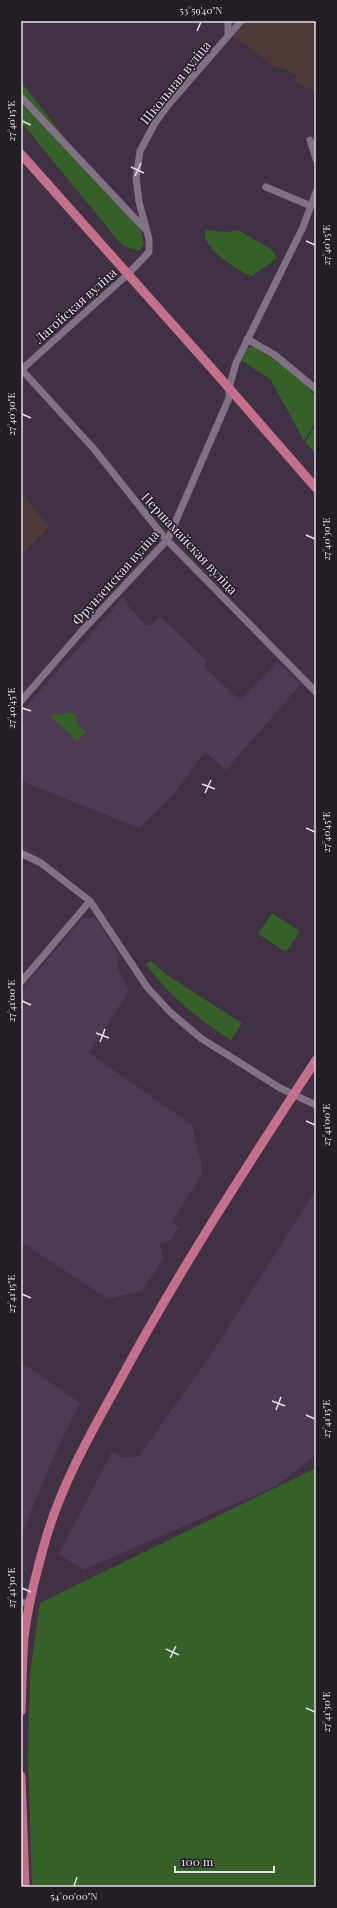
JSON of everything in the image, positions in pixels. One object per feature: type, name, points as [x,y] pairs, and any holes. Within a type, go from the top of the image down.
[{"type":"main road","points":[[21,154],[316,488]]},
{"type":"main road","points":[[21,1711],[25,1603],[57,1508],[94,1428],[165,1299],[316,1060]]},
{"type":"main road","points":[[21,1776],[25,1887]]},
{"type":"street","name":"Школьная вуліца","points":[[127,275],[149,252],[150,244],[138,202],[136,178],[140,151],[155,123],[169,104],[228,36],[228,21]]},
{"type":"street","points":[[228,36],[241,21]]},
{"type":"street","points":[[21,97],[146,229]]},
{"type":"street","points":[[310,140],[316,159]]},
{"type":"street","points":[[266,187],[311,206]]},
{"type":"street","points":[[229,388],[236,363],[247,338],[280,274],[316,192]]},
{"type":"street","name":"Лагойская вуліца","points":[[21,370],[127,275]]},
{"type":"street","points":[[247,338],[275,355],[316,389]]},
{"type":"street","name":"Першамайская вуліца","points":[[21,370],[94,449],[168,539],[281,658],[316,692]]},
{"type":"street","name":"Фрунзенская вуліца","points":[[21,701],[80,633],[168,539],[230,398],[229,388]]},
{"type":"street","points":[[21,853],[41,863],[90,901],[147,987],[171,1013],[202,1039],[280,1088],[316,1105]]},
{"type":"street","points":[[21,982],[90,901]]},
{"type":"shaded area","points":[[245,21],[316,21],[316,88],[314,91],[294,82],[297,75],[272,65],[233,35]]},
{"type":"shaded area","points":[[21,492],[49,527],[21,555]]},
{"type":"shaded area","points":[[124,597],[125,602],[146,626],[153,624],[160,616],[207,661],[204,666],[240,701],[278,662],[301,684],[226,770],[205,752],[174,794],[139,828],[26,783],[21,779],[21,712]]},
{"type":"shaded area","points":[[95,917],[119,956],[117,966],[129,991],[89,1053],[192,1125],[201,1163],[202,1175],[171,1222],[179,1227],[170,1241],[160,1243],[163,1259],[142,1291],[108,1299],[21,1242],[21,991],[82,919]]},
{"type":"shaded area","points":[[316,1190],[316,1455],[276,1486],[83,1570],[59,1554],[112,1452],[124,1458],[139,1456],[208,1359]]},
{"type":"shaded area","points":[[21,1362],[80,1403],[54,1456],[30,1513],[21,1541]]},
{"type":"green space","points":[[21,82],[79,156],[141,231],[144,244],[139,251],[122,245],[21,122]]},
{"type":"green space","points":[[205,230],[227,232],[238,230],[272,250],[277,258],[252,276],[233,266],[214,251],[206,240]]},
{"type":"green space","points":[[251,347],[258,349],[276,359],[296,375],[316,398],[315,422],[304,441],[271,380],[241,360],[247,349]]},
{"type":"green space","points":[[316,424],[316,454],[305,442]]},
{"type":"green space","points":[[71,712],[76,715],[77,725],[86,732],[77,741],[50,716]]},
{"type":"green space","points":[[272,913],[300,931],[286,952],[258,934]]},
{"type":"green space","points":[[151,961],[168,976],[242,1023],[231,1040],[195,1015],[174,997],[146,964]]},
{"type":"green space","points":[[316,1468],[316,1887],[32,1887],[28,1755],[30,1674],[40,1603]]}]
